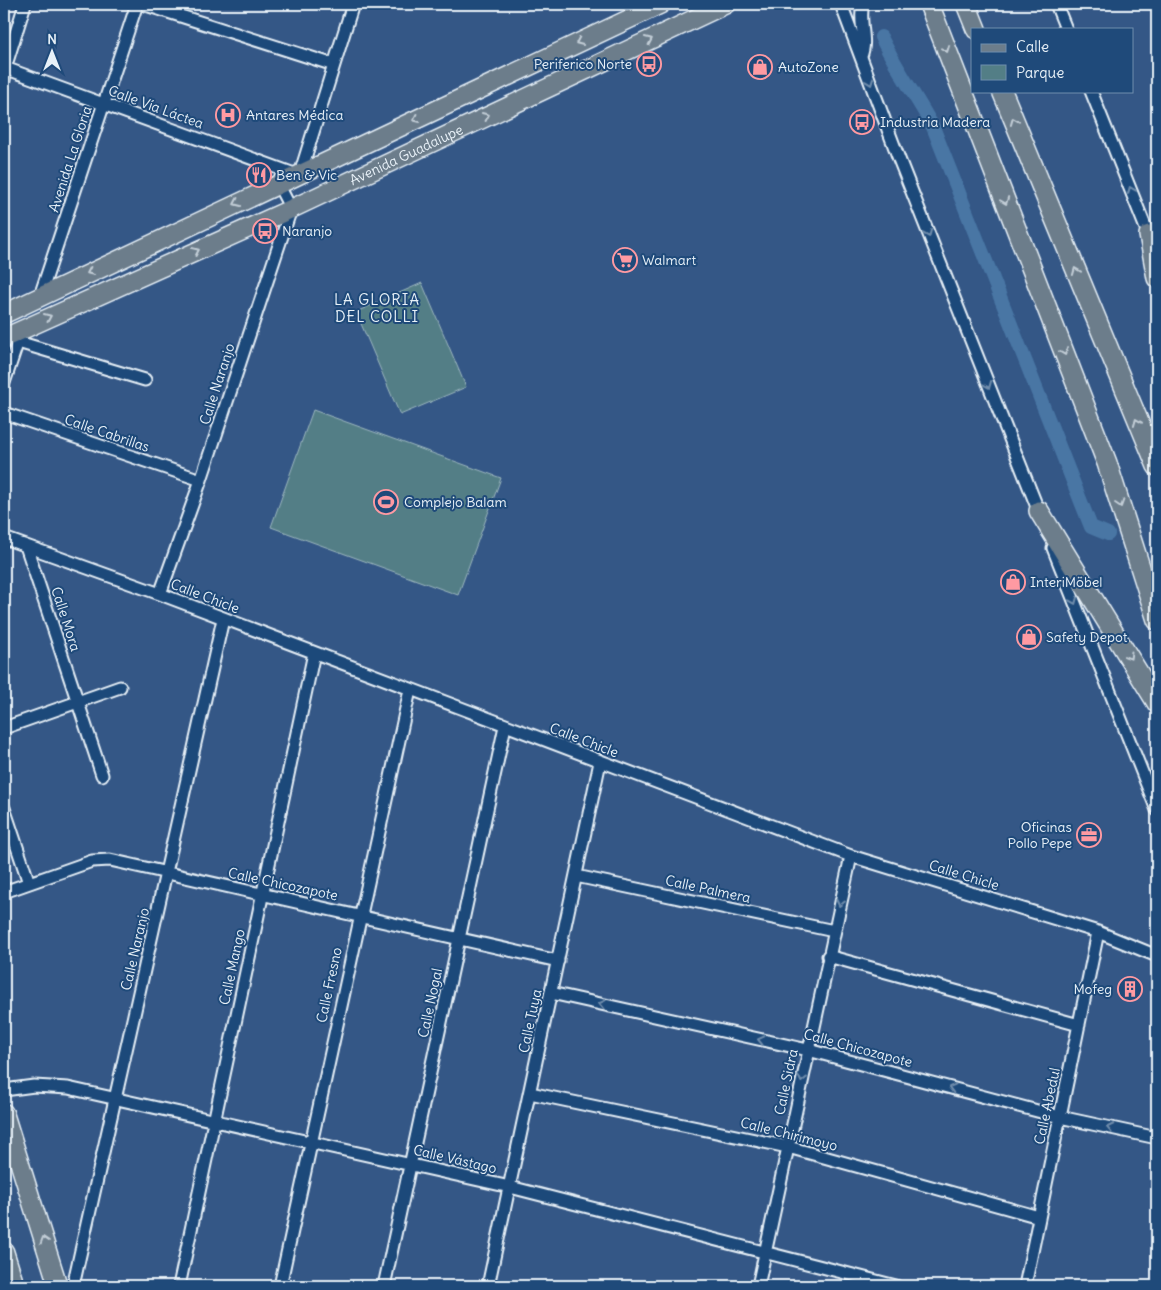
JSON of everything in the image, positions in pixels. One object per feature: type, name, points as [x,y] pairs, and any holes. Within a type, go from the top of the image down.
[{"type":"highway","points":[[929,4],[1107,463],[1157,620]]},
{"type":"highway","points":[[966,4],[976,28]]},
{"type":"highway","points":[[1002,92],[1157,466]]},
{"type":"highway","points":[[1149,236],[1157,278]]},
{"type":"highway","points":[[1039,511],[1157,703]]},
{"type":"main road","name":"Avenida Guadalupe","points":[[4,314],[661,4]]},
{"type":"main road","name":"Avenida Guadalupe","points":[[14,336],[291,209],[726,4]]},
{"type":"main road","points":[[4,1113],[58,1286]]},
{"type":"main road","points":[[4,1251],[16,1286]]},
{"type":"street","points":[[4,80],[5,68],[25,4]]},
{"type":"street","name":"Avenida La Gloria","points":[[40,296],[137,4]]},
{"type":"street","points":[[143,4],[334,65]]},
{"type":"street","points":[[298,174],[353,4]]},
{"type":"street","points":[[841,4],[902,167],[1157,810]]},
{"type":"street","points":[[861,57],[864,46],[861,22],[863,4]]},
{"type":"street","points":[[1056,4],[1066,28]]},
{"type":"street","name":"Calle Vía Láctea","points":[[5,68],[298,174]]},
{"type":"street","points":[[1091,92],[1157,256]]},
{"type":"street","points":[[278,184],[291,209]]},
{"type":"street","name":"Calle Naranjo","points":[[160,594],[201,480],[291,209]]},
{"type":"street","points":[[4,384],[14,336],[144,380]]},
{"type":"street","name":"Calle Cabrillas","points":[[4,413],[201,480]]},
{"type":"street","name":"Calle Chicle","points":[[4,538],[160,594],[851,856],[1098,932],[1157,956]]},
{"type":"street","name":"Calle Mora","points":[[26,546],[102,775]]},
{"type":"street","name":"Calle Naranjo","points":[[73,1286],[117,1100],[223,619]]},
{"type":"street","name":"Calle Mango","points":[[179,1286],[314,653]]},
{"type":"street","points":[[4,728],[120,687]]},
{"type":"street","name":"Calle Fresno","points":[[280,1286],[410,690]]},
{"type":"street","name":"Calle Nogal","points":[[384,1286],[505,726]]},
{"type":"street","name":"Calle Tuya","points":[[488,1286],[600,762]]},
{"type":"street","points":[[4,808],[29,883]]},
{"type":"street","name":"Calle Sidra","points":[[758,1286],[851,856]]},
{"type":"street","name":"Calle Chicozapote","points":[[4,892],[100,859],[460,937],[558,961]]},
{"type":"street","name":"Calle Palmera","points":[[576,876],[834,931]]},
{"type":"street","name":"Calle Abedul","points":[[1025,1286],[1098,932]]},
{"type":"street","points":[[828,956],[1079,1025]]},
{"type":"street","name":"Calle Chicozapote","points":[[551,992],[808,1050],[1060,1117],[1157,1138]]},
{"type":"street","name":"Calle Vástago","points":[[4,1090],[51,1086],[310,1142],[510,1187],[896,1286]]},
{"type":"street","name":"Calle Chirimoyo","points":[[530,1094],[788,1147],[1039,1217]]},
{"type":"green space","points":[[422,283],[466,387],[400,415],[356,312]]},
{"type":"green space","name":"Complejo Balam","points":[[313,410],[501,478],[458,595],[271,527]]},
{"type":"waterway","points":[[881,37],[933,127],[1091,527],[1108,534]]},
{"type":"place","name":"Periferico Norte","points":[[649,64]]},
{"type":"place","name":"AutoZone","points":[[760,67]]},
{"type":"place","name":"Antares Médica","points":[[228,115]]},
{"type":"place","name":"Industria Madera","points":[[862,122]]},
{"type":"place","name":"Ben & Vic","points":[[259,175]]},
{"type":"place","name":"Naranjo","points":[[265,231]]},
{"type":"place","name":"Walmart","points":[[625,260]]},
{"type":"place","name":"Complejo Balam","points":[[386,502]]},
{"type":"place","name":"InteriMöbel","points":[[1013,582]]},
{"type":"place","name":"Safety Depot","points":[[1029,637]]},
{"type":"place","name":"Oficinas Pollo Pepe","points":[[1089,835]]},
{"type":"place","name":"Mofeg","points":[[1130,989]]},
{"type":"district","name":"LA GLORIA DEL COLLI","points":[[377,308]]}]
